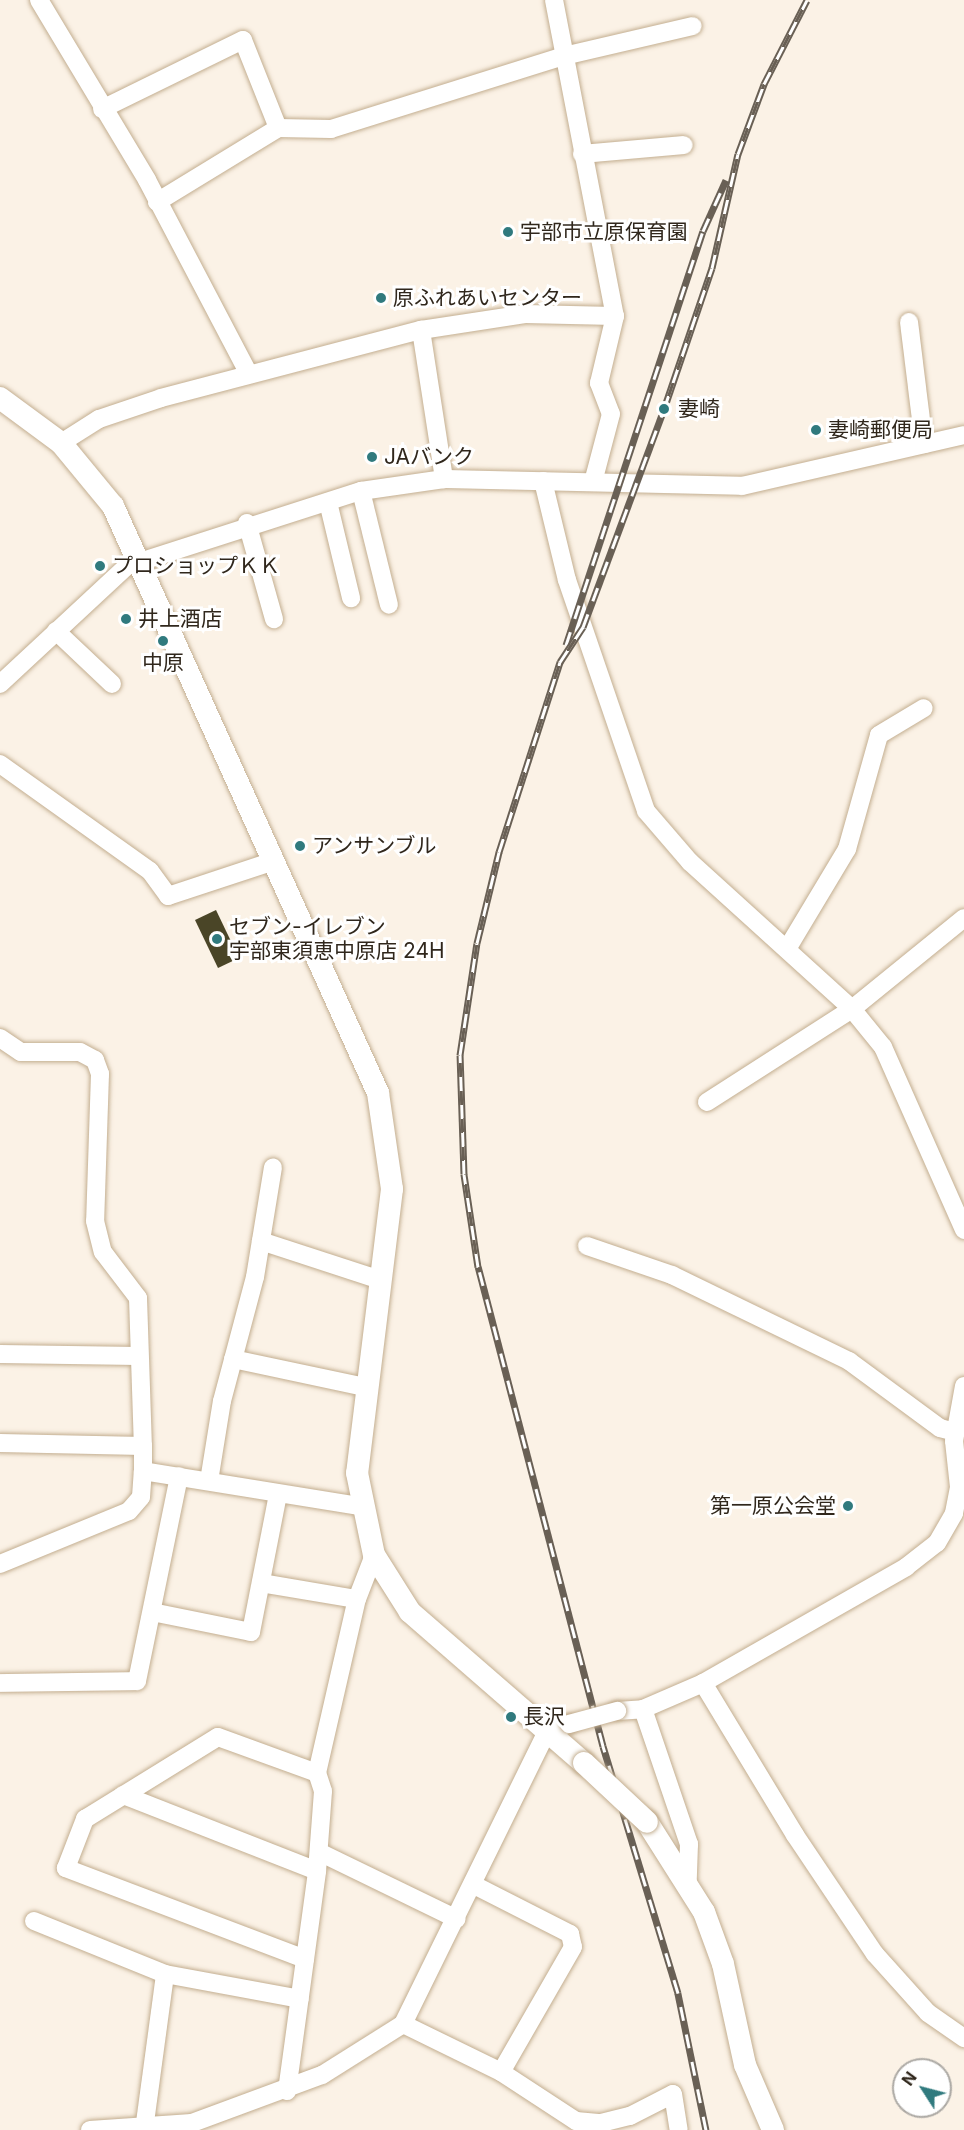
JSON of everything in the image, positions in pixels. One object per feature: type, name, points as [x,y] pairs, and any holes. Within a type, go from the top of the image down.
[{"type":"street","points":[[39,0],[157,201],[249,374]]},
{"type":"street","points":[[554,0],[615,316],[599,383],[611,414],[593,482]]},
{"type":"street","points":[[157,201],[278,128],[331,129],[564,56],[693,26]]},
{"type":"street","points":[[102,109],[243,40],[278,128]]},
{"type":"street","points":[[582,154],[684,146]]},
{"type":"street","points":[[61,442],[99,419],[249,374],[421,330],[525,314],[615,316]]},
{"type":"street","points":[[909,322],[924,444]]},
{"type":"street","points":[[421,330],[444,479]]},
{"type":"street","points":[[0,398],[61,442],[113,506],[141,561],[271,862],[353,1035],[386,1122],[392,1189],[357,1473],[360,1506],[374,1555],[410,1612],[584,1763],[646,1822],[688,1880],[716,1942],[745,2065],[773,2130]]},
{"type":"street","points":[[0,684],[127,566],[248,524],[361,491],[444,479],[742,486],[964,435]]},
{"type":"street","points":[[543,481],[567,580],[646,811],[690,862],[852,1009],[884,1047],[964,1230]]},
{"type":"street","points":[[361,491],[389,605]]},
{"type":"street","points":[[328,502],[351,598]]},
{"type":"street","points":[[248,524],[274,619]]},
{"type":"street","points":[[56,631],[112,684]]},
{"type":"street","points":[[787,948],[847,849],[879,735],[924,708]]},
{"type":"street","points":[[0,764],[150,871],[168,896],[271,862]]},
{"type":"street","points":[[707,1102],[852,1009],[964,918]]},
{"type":"street","points":[[0,1038],[21,1052],[80,1052],[95,1060],[101,1094],[95,1221],[103,1251],[138,1298],[138,1356],[143,1446],[141,1497],[129,1512],[0,1564]]},
{"type":"street","points":[[209,1481],[233,1359],[261,1241],[273,1167]]},
{"type":"street","points":[[261,1241],[380,1280]]},
{"type":"street","points":[[587,1246],[672,1275],[849,1361],[940,1428],[955,1432]]},
{"type":"street","points":[[0,1354],[138,1356]]},
{"type":"street","points":[[233,1359],[369,1388]]},
{"type":"street","points":[[90,2130],[144,2130],[192,2123],[287,2091],[367,2051],[403,2024],[474,1885],[547,1731],[617,1711],[643,1709],[703,1683],[906,1567],[937,1543],[954,1513],[959,1486],[955,1432],[964,1386]]},
{"type":"street","points":[[0,1443],[143,1446]]},
{"type":"street","points":[[143,1471],[360,1506]]},
{"type":"street","points":[[0,1683],[137,1681],[180,1476]]},
{"type":"street","points":[[152,1612],[250,1632],[278,1494]]},
{"type":"street","points":[[287,2091],[319,1852],[323,1791],[317,1773],[357,1599],[374,1555]]},
{"type":"street","points":[[261,1583],[357,1599]]},
{"type":"street","points":[[703,1683],[795,1835],[875,1954],[928,2013],[964,2038]]},
{"type":"street","points":[[643,1709],[689,1844],[688,1880]]},
{"type":"street","points":[[305,1959],[66,1868],[85,1819],[218,1737],[317,1773]]},
{"type":"street","points":[[123,1795],[317,1871]]},
{"type":"street","points":[[319,1852],[457,1919]]},
{"type":"street","points":[[474,1885],[570,1934],[573,1947],[501,2072]]},
{"type":"street","points":[[34,1921],[165,1974],[300,1999]]},
{"type":"street","points":[[144,2130],[165,1974]]},
{"type":"street","points":[[403,2024],[501,2072],[563,2123],[601,2123],[673,2094],[679,2130]]},
{"type":"building","name":"セブン-イレブン 宇部東須恵中原店 24H","points":[[216,910],[239,958],[218,968],[195,920]]},
{"type":"railway","points":[[706,2130],[678,1993],[603,1746],[478,1267],[464,1174],[460,1055],[477,943],[499,852],[560,662],[583,627],[664,409],[712,268],[738,154],[764,84],[807,0]]},
{"type":"railway","points":[[566,645],[703,231],[726,180]]},
{"type":"place","name":"宇部市立原保育園","points":[[508,232]]},
{"type":"place","name":"原ふれあいセンター","points":[[381,298]]},
{"type":"place","name":"妻崎","points":[[664,409]]},
{"type":"place","name":"妻崎郵便局","points":[[816,430]]},
{"type":"place","name":"JAバンク","points":[[372,457]]},
{"type":"place","name":"プロショップＫＫ","points":[[100,566]]},
{"type":"place","name":"井上酒店","points":[[126,619]]},
{"type":"place","name":"中原","points":[[163,641]]},
{"type":"place","name":"アンサンブル","points":[[300,846]]},
{"type":"place","name":"セブン-イレブン 宇部東須恵中原店 24H","points":[[217,939]]},
{"type":"place","name":"第一原公会堂","points":[[848,1506]]},
{"type":"place","name":"長沢","points":[[511,1717]]}]
